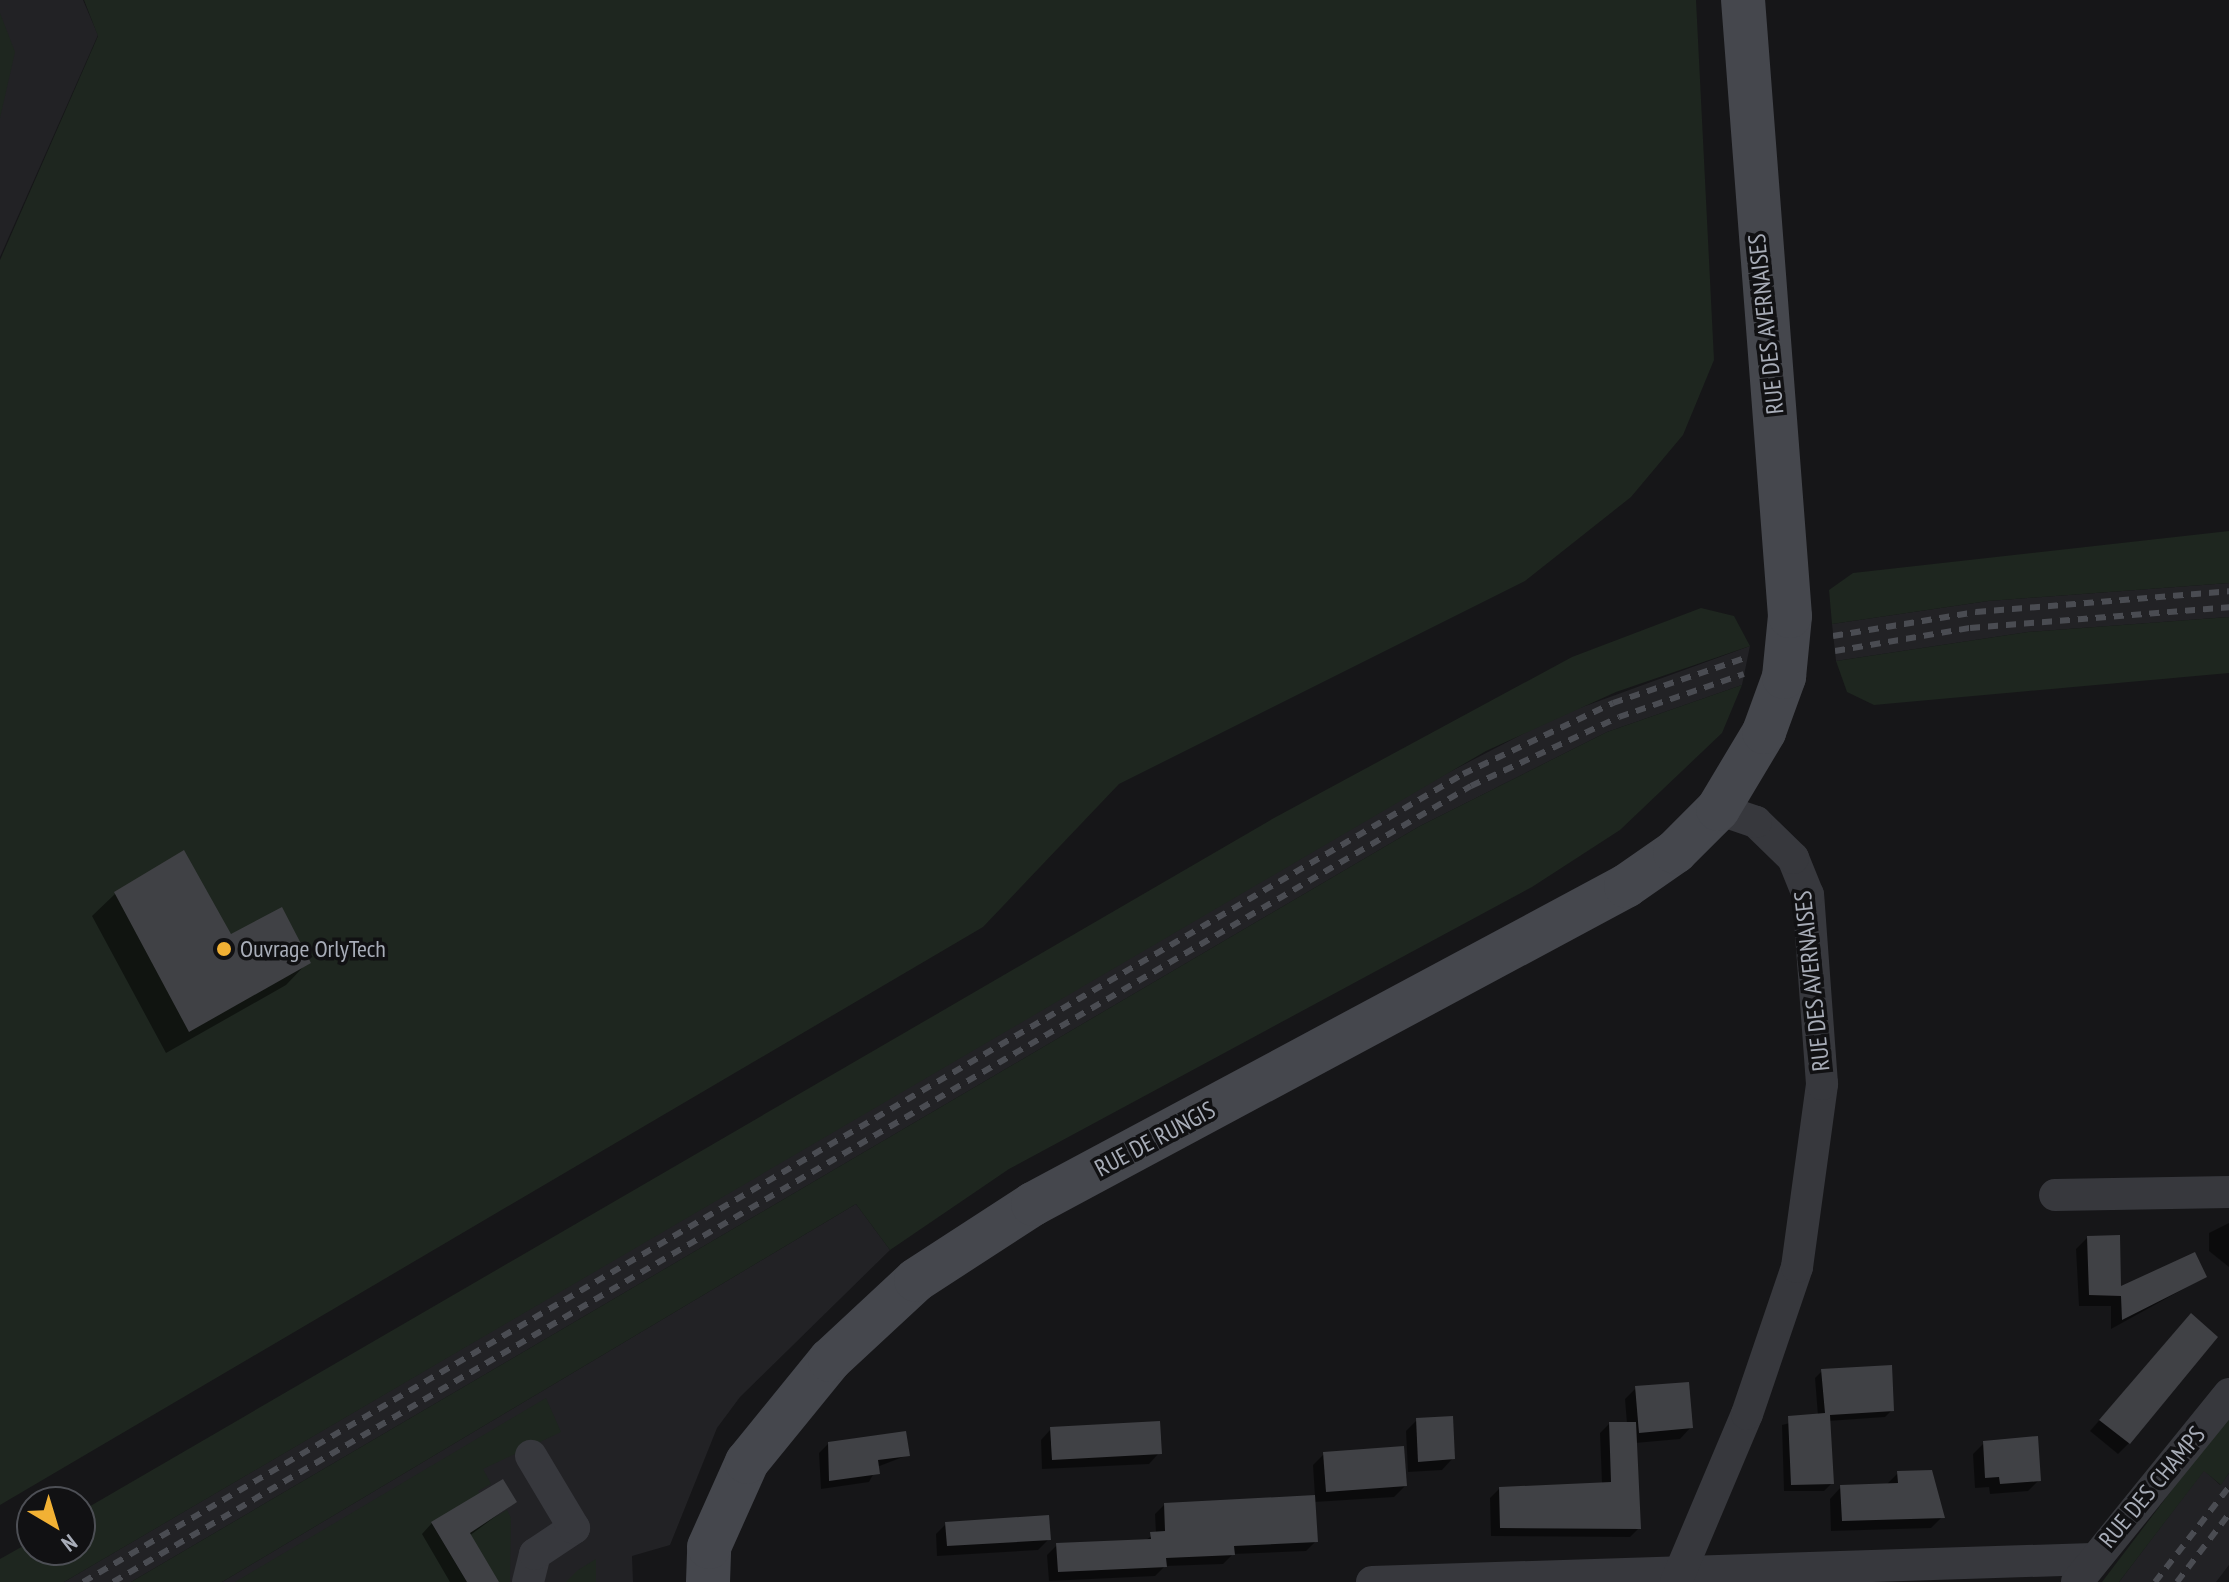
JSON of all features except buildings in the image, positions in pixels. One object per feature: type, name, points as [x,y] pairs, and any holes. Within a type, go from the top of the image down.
[{"type":"main road","name":"RUE DES AVERNAISES","points":[[1718,809],[1764,732],[1784,677],[1790,616],[1743,0]]},
{"type":"main road","name":"RUE DE RUNGIS","points":[[708,1582],[709,1547],[747,1462],[830,1360],[916,1280],[1033,1204],[1626,886],[1675,852],[1718,809]]},
{"type":"street","name":"RUE DES AVERNAISES","points":[[1678,1576],[1747,1414],[1797,1267],[1822,1084],[1808,895],[1793,858],[1756,822],[1718,809]]},
{"type":"street","points":[[2055,1195],[2229,1192]]},
{"type":"street","name":"RUE DES CHAMPS","points":[[2085,1570],[2229,1394]]},
{"type":"street","points":[[528,1582],[535,1554],[574,1528],[531,1456]]},
{"type":"street","points":[[1372,1582],[2085,1570]]},
{"type":"shaded area","points":[[0,0],[83,0],[98,35],[0,257]]},
{"type":"shaded area","points":[[84,0],[1696,0],[1714,360],[1683,435],[1631,497],[1525,581],[1119,784],[983,927],[32,1486],[16,1486],[16,1496],[0,1505],[0,260],[98,36]]},
{"type":"shaded area","points":[[0,13],[15,52],[0,118]]},
{"type":"shaded area","points":[[2229,531],[2229,583],[1988,601],[1832,624],[1829,590],[1853,573]]},
{"type":"shaded area","points":[[2229,583],[2229,617],[2028,632],[1836,661],[1832,624],[1988,601]]},
{"type":"shaded area","points":[[1701,608],[1734,616],[1750,646],[1616,692],[1486,751],[96,1563],[96,1503],[1274,818],[1572,657]]},
{"type":"shaded area","points":[[2229,617],[2229,673],[1874,705],[1847,692],[1836,661],[2028,632]]},
{"type":"shaded area","points":[[1750,646],[1742,685],[1607,732],[1420,826],[131,1582],[64,1582],[1417,789],[1555,717]]},
{"type":"shaded area","points":[[1742,685],[1722,733],[1620,830],[1532,887],[1009,1169],[890,1250],[856,1204],[222,1582],[131,1582],[1420,826],[1607,732]]},
{"type":"shaded area","points":[[856,1204],[890,1250],[740,1397],[717,1428],[670,1545],[632,1556],[633,1582],[222,1582]]},
{"type":"shaded area","points":[[546,1398],[561,1432],[483,1469],[491,1484],[478,1491],[495,1517],[507,1510],[511,1518],[510,1582],[499,1582],[431,1522],[467,1582],[235,1582]]},
{"type":"shaded area","points":[[2229,1415],[2229,1473],[2221,1485],[2204,1471],[2119,1582],[2102,1582]]},
{"type":"shaded area","points":[[2204,1470],[2220,1485],[2229,1473],[2229,1565],[2216,1582],[2119,1582]]},
{"type":"shaded area","points":[[16,1550],[16,1566],[91,1566],[64,1582],[0,1582],[0,1559]]},
{"type":"shaded area","points":[[596,1559],[596,1582],[566,1582],[578,1570]]},
{"type":"railway","points":[[1833,636],[1976,612],[2229,591]]},
{"type":"railway","points":[[1835,651],[1970,628],[2229,607]]},
{"type":"railway","points":[[83,1582],[1463,774],[1613,703],[1748,657]]},
{"type":"railway","points":[[113,1582],[1471,786],[1619,717],[1744,674]]},
{"type":"railway","points":[[2155,1582],[2229,1487]]},
{"type":"railway","points":[[2177,1582],[2229,1514]]},
{"type":"place","name":"Ouvrage OrlyTech","points":[[224,949]]}]
